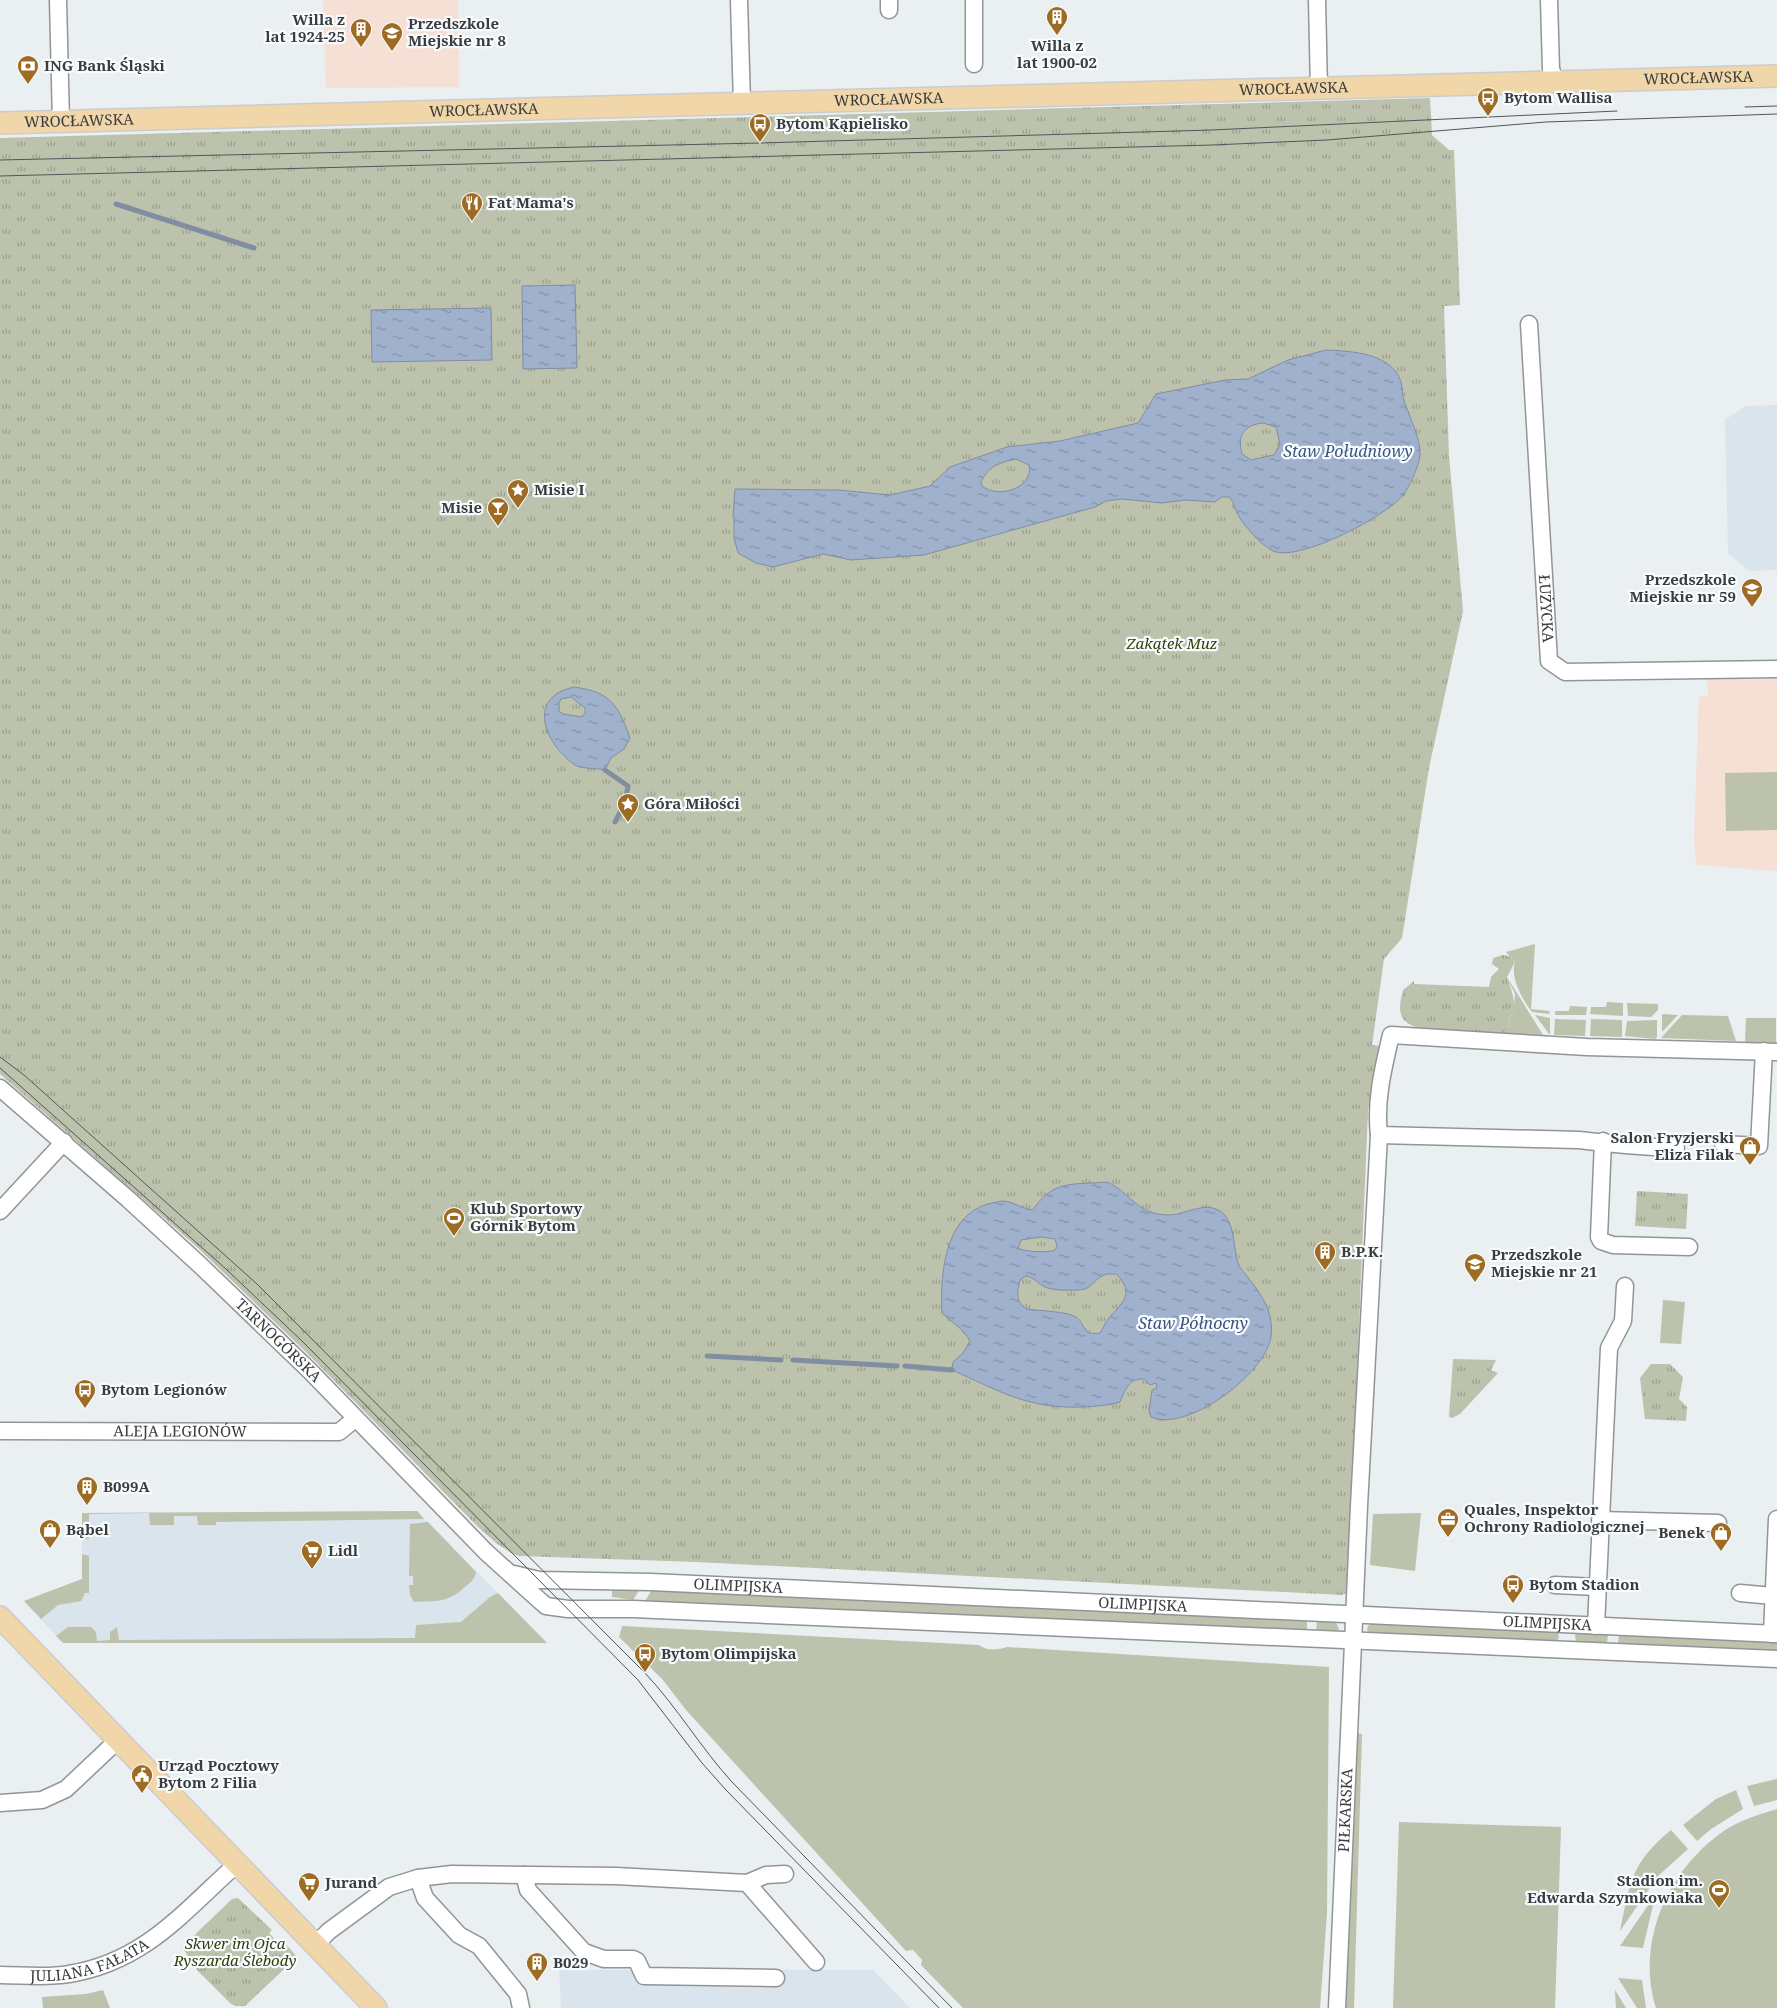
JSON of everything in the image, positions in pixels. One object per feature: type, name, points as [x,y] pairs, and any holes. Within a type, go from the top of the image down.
[{"type":"main road","name":"WROCŁAWSKA","points":[[0,124],[1777,76]]},
{"type":"main road","points":[[0,1617],[376,2008]]},
{"type":"street","points":[[58,0],[61,122]]},
{"type":"street","points":[[739,0],[742,104]]},
{"type":"street","points":[[974,0],[974,64]]},
{"type":"street","points":[[1317,0],[1319,89]]},
{"type":"street","points":[[1549,0],[1551,69],[1556,82]]},
{"type":"street","name":"ŁUŻYCKA","points":[[1529,324],[1549,661],[1565,672],[1777,669]]},
{"type":"street","name":"PIŁKARSKA","points":[[1337,2008],[1354,1614],[1379,1136],[1376,1112],[1382,1072],[1391,1035],[1586,1047],[1770,1051]]},
{"type":"street","points":[[1723,1144],[1759,1146],[1770,1051]]},
{"type":"street","name":"TARNOGÓRSKA","points":[[0,1088],[64,1142],[201,1266],[486,1552],[546,1606]]},
{"type":"street","points":[[1379,1136],[1603,1141],[1622,1146],[1676,1148]]},
{"type":"street","points":[[1603,1141],[1599,1236],[1601,1241],[1613,1244],[1689,1247]]},
{"type":"street","points":[[0,1211],[64,1142]]},
{"type":"street","points":[[1596,1626],[1596,1587],[1609,1348],[1623,1321],[1626,1286]]},
{"type":"street","name":"ALEJA LEGIONÓW","points":[[0,1431],[339,1432],[355,1419]]},
{"type":"street","points":[[1774,1634],[1773,1596],[1777,1519]]},
{"type":"street","points":[[1600,1520],[1718,1523]]},
{"type":"street","name":"OLIMPIJSKA","points":[[510,1572],[539,1580],[661,1583],[1774,1634]]},
{"type":"street","points":[[1555,1586],[1596,1587]]},
{"type":"street","points":[[1740,1593],[1773,1596]]},
{"type":"street","name":"OLIMPIJSKA","points":[[546,1606],[568,1609],[632,1609],[1777,1659]]},
{"type":"street","points":[[1565,1650],[1566,1625]]},
{"type":"street","points":[[0,1803],[42,1800],[66,1789],[119,1739]]},
{"type":"street","name":"JULIANA FAŁATA","points":[[0,1975],[67,1975],[95,1969],[121,1960],[161,1934],[238,1863]]},
{"type":"street","points":[[316,1944],[329,1931],[389,1887],[418,1878],[452,1874],[524,1874],[747,1882],[766,1875],[785,1874]]},
{"type":"street","points":[[524,1874],[528,1890],[584,1952],[592,1956],[633,1959],[644,1976],[776,1978]]},
{"type":"street","points":[[418,1878],[425,1898],[459,1935],[479,1946],[518,1994],[521,2008]]},
{"type":"street","points":[[747,1882],[816,1962]]},
{"type":"shaded area","name":"Przedszkole Miejskie nr 8","points":[[323,0],[458,0],[459,87],[326,88]]},
{"type":"shaded area","points":[[1777,405],[1777,570],[1749,571],[1728,553],[1725,420],[1745,406]]},
{"type":"shaded area","points":[[1706,674],[1777,675],[1777,871],[1696,865],[1694,836],[1699,696],[1708,695]]},
{"type":"shaded area","points":[[417,1511],[547,1643],[63,1643],[24,1601],[82,1579],[82,1513]]},
{"type":"shaded area","points":[[559,1970],[873,1970],[910,2008],[561,2008]]},
{"type":"green space","name":"Zakątek Muz","points":[[1430,98],[1432,135],[1449,150],[1454,150],[1460,305],[1444,306],[1449,456],[1463,611],[1429,768],[1402,938],[1384,959],[1372,1045],[1380,1046],[1368,1111],[1348,1586],[1346,1593],[1342,1595],[696,1562],[520,1556],[511,1553],[496,1543],[476,1525],[308,1354],[197,1247],[0,1074],[0,138]]},
{"type":"green space","points":[[1777,772],[1777,830],[1726,831],[1725,773]]},
{"type":"green space","points":[[1535,944],[1531,1009],[1550,1011],[1549,1014],[1532,1012],[1528,1007],[1521,995],[1514,975],[1515,962],[1506,952]]},
{"type":"green space","points":[[1503,955],[1509,956],[1515,962],[1507,977],[1513,996],[1514,1010],[1513,1015],[1510,1016],[1509,1026],[1504,1034],[1437,1032],[1412,1025],[1402,1017],[1400,1005],[1403,990],[1414,981],[1414,984],[1489,987],[1491,977],[1499,969],[1492,964],[1493,958]]},
{"type":"green space","points":[[1507,977],[1543,1035],[1510,1034],[1507,1037],[1457,1032],[1504,1034],[1509,1026],[1510,1016],[1513,1015],[1515,994]]},
{"type":"green space","points":[[1607,1002],[1623,1003],[1623,1016],[1590,1014],[1591,1007],[1606,1007]]},
{"type":"green space","points":[[1627,1003],[1658,1004],[1658,1010],[1651,1017],[1628,1016]]},
{"type":"green space","points":[[1570,1006],[1587,1007],[1586,1015],[1555,1015],[1555,1011],[1569,1011]]},
{"type":"green space","points":[[1535,1015],[1550,1018],[1550,1034],[1549,1034]]},
{"type":"green space","points":[[1662,1015],[1678,1015],[1662,1032]]},
{"type":"green space","points":[[1682,1015],[1728,1016],[1736,1041],[1661,1038]]},
{"type":"green space","points":[[1746,1018],[1776,1018],[1776,1045],[1745,1044]]},
{"type":"green space","points":[[1555,1019],[1586,1020],[1585,1036],[1554,1035]]},
{"type":"green space","points":[[1591,1019],[1622,1020],[1622,1037],[1590,1036]]},
{"type":"green space","points":[[1657,1020],[1657,1037],[1655,1039],[1625,1036],[1627,1021]]},
{"type":"green space","points":[[1637,1191],[1688,1194],[1686,1229],[1635,1226]]},
{"type":"green space","points":[[1663,1300],[1685,1302],[1681,1344],[1660,1343]]},
{"type":"green space","points":[[1453,1359],[1496,1360],[1491,1370],[1498,1373],[1460,1414],[1452,1418],[1449,1417]]},
{"type":"green space","points":[[1651,1364],[1670,1364],[1683,1377],[1679,1399],[1687,1407],[1686,1421],[1645,1419],[1640,1378]]},
{"type":"green space","points":[[417,1511],[424,1519],[216,1522],[216,1525],[198,1525],[197,1516],[174,1516],[174,1525],[150,1525],[149,1513],[89,1514],[89,1539],[82,1540],[82,1513]]},
{"type":"green space","points":[[1421,1513],[1415,1571],[1370,1565],[1373,1514]]},
{"type":"green space","points":[[428,1522],[476,1572],[471,1582],[447,1599],[414,1602],[410,1595],[409,1585],[413,1585],[413,1576],[409,1576],[410,1524]]},
{"type":"green space","points":[[82,1554],[89,1556],[89,1593],[85,1593],[81,1601],[58,1605],[41,1619],[24,1601],[82,1579]]},
{"type":"green space","points":[[618,1588],[640,1589],[633,1600],[612,1597],[612,1590]]},
{"type":"green space","points":[[652,1590],[1307,1621],[1307,1632],[645,1601]]},
{"type":"green space","points":[[498,1593],[547,1643],[63,1643],[56,1636],[68,1627],[91,1627],[96,1632],[97,1641],[110,1640],[110,1632],[117,1627],[119,1640],[415,1638],[416,1625],[461,1622],[490,1597]]},
{"type":"green space","points":[[1317,1621],[1336,1622],[1339,1629],[1336,1632],[1316,1633]]},
{"type":"green space","points":[[1372,1623],[1552,1632],[1558,1633],[1559,1638],[1555,1642],[1370,1634],[1367,1630],[1368,1626]]},
{"type":"green space","points":[[622,1626],[979,1645],[992,1649],[1007,1647],[1329,1667],[1327,1913],[1320,2008],[963,2008],[921,1965],[922,1960],[913,1950],[906,1951],[686,1710],[663,1680],[619,1637]]},
{"type":"green space","points":[[1577,1633],[1608,1634],[1607,1644],[1576,1642],[1575,1635]]},
{"type":"green space","points":[[1619,1633],[1777,1640],[1777,1652],[1618,1644]]},
{"type":"green space","points":[[1349,1732],[1362,1734],[1354,2008],[1337,2008]]},
{"type":"green space","points":[[1777,1779],[1777,1800],[1754,1806],[1747,1786]]},
{"type":"green space","points":[[1736,1790],[1743,1809],[1711,1829],[1697,1841],[1683,1825],[1716,1799]]},
{"type":"green space","name":"Stadion im. Edwarda Szymkowiaka","points":[[1777,1809],[1777,2008],[1656,2008],[1651,1983],[1650,1958],[1661,1910],[1671,1888],[1702,1849],[1721,1833],[1755,1816]]},
{"type":"green space","points":[[1399,1822],[1561,1827],[1555,2008],[1393,2008]]},
{"type":"green space","points":[[1671,1830],[1688,1849],[1658,1876],[1620,1931],[1634,1874],[1648,1853]]},
{"type":"green space","name":"Skwer im Ojca Ryszarda Ślebody","points":[[238,1898],[272,1930],[269,1933],[278,1943],[284,1942],[297,1957],[245,2006],[235,2006],[230,2003],[198,1971],[182,1947],[232,1899]]},
{"type":"green space","points":[[1649,1904],[1653,1905],[1643,1948],[1620,1946]]},
{"type":"green space","points":[[1618,1978],[1642,1980],[1646,2008],[1637,2008]]},
{"type":"green space","points":[[103,1990],[110,2008],[43,2008],[42,1997],[86,1994]]},
{"type":"green space","points":[[1615,1990],[1626,2008],[1616,2008]]},
{"type":"water","points":[[575,285],[577,368],[523,369],[522,286]]},
{"type":"water","points":[[491,308],[492,360],[372,362],[371,310]]},
{"type":"water","name":"Staw Południowy","points":[[1326,350],[1358,353],[1380,359],[1396,372],[1401,382],[1404,401],[1419,442],[1420,455],[1418,464],[1404,494],[1395,503],[1363,524],[1321,544],[1285,553],[1273,551],[1258,540],[1248,529],[1229,497],[1222,497],[1215,502],[1185,500],[1162,503],[1122,499],[1106,501],[1095,507],[924,555],[851,560],[823,554],[773,567],[756,563],[738,553],[734,538],[733,517],[735,489],[838,490],[890,495],[930,486],[950,467],[1007,447],[1060,441],[1138,423],[1156,394],[1225,380],[1248,379],[1288,360]],"holes":[[[1263,423],[1276,427],[1280,444],[1274,455],[1251,460],[1242,454],[1241,436],[1251,426]],[[1016,459],[1029,465],[1029,473],[1026,480],[1020,486],[996,492],[982,486],[981,482],[987,472],[999,464]]]},
{"type":"water","points":[[574,687],[587,689],[605,697],[617,709],[630,738],[624,749],[611,758],[605,770],[575,765],[555,746],[545,722],[545,711],[549,701],[559,693]],"holes":[[[571,697],[585,708],[585,713],[582,717],[563,714],[559,711],[559,703],[561,699]]]},
{"type":"water","name":"Staw Północny","points":[[1107,1182],[1141,1207],[1157,1214],[1168,1215],[1208,1207],[1214,1208],[1225,1215],[1231,1227],[1239,1265],[1259,1292],[1269,1313],[1271,1337],[1266,1352],[1255,1367],[1240,1383],[1222,1397],[1184,1416],[1166,1420],[1151,1417],[1149,1411],[1152,1390],[1157,1388],[1156,1383],[1150,1385],[1144,1379],[1135,1380],[1131,1383],[1120,1402],[1101,1406],[1063,1407],[1029,1402],[1014,1397],[952,1370],[953,1362],[963,1353],[970,1341],[961,1329],[942,1313],[944,1265],[954,1234],[962,1221],[973,1211],[988,1204],[1004,1201],[1033,1210],[1048,1193],[1057,1188],[1074,1184]],"holes":[[[1041,1237],[1055,1239],[1057,1246],[1055,1250],[1036,1252],[1018,1248],[1021,1240]],[[1107,1274],[1116,1274],[1122,1281],[1126,1293],[1122,1303],[1108,1319],[1100,1333],[1090,1333],[1072,1315],[1027,1309],[1019,1300],[1020,1280],[1026,1276],[1046,1288],[1070,1290],[1085,1289]]]},
{"type":"waterway","points":[[116,204],[254,248]]},
{"type":"waterway","points":[[605,770],[628,786],[625,803],[615,822]]},
{"type":"waterway","points":[[707,1356],[781,1360]]},
{"type":"waterway","points":[[793,1360],[897,1366]]},
{"type":"waterway","points":[[905,1366],[952,1370]]},
{"type":"tram line","points":[[1745,107],[1777,106]]},
{"type":"tram line","points":[[0,160],[760,143],[1212,130],[1617,111]]},
{"type":"tram line","points":[[0,176],[1212,145],[1327,140],[1546,122],[1777,114]]},
{"type":"tram line","points":[[0,1057],[24,1075],[257,1284],[645,1673],[732,1782],[952,2008]]},
{"type":"tram line","points":[[0,1068],[226,1269],[302,1341],[638,1680],[702,1763],[726,1790],[939,2008]]},
{"type":"place","name":"Willa z lat 1900-02","points":[[1057,36]]},
{"type":"place","name":"Willa z lat 1924-25","points":[[361,48]]},
{"type":"place","name":"Przedszkole Miejskie nr 8","points":[[392,52]]},
{"type":"place","name":"ING Bank Śląski","points":[[28,85]]},
{"type":"place","name":"Bytom Wallisa","points":[[1488,117]]},
{"type":"place","name":"Bytom Kąpielisko","points":[[760,143]]},
{"type":"place","name":"Fat Mama's","points":[[472,222]]},
{"type":"place","name":"Misie I","points":[[518,509]]},
{"type":"place","name":"Misie","points":[[498,527]]},
{"type":"place","name":"Przedszkole Miejskie nr 59","points":[[1752,608]]},
{"type":"place","name":"Góra Miłości","points":[[628,823]]},
{"type":"place","name":"Salon Fryzjerski Eliza Filak","points":[[1750,1166]]},
{"type":"place","name":"Klub Sportowy Górnik Bytom","points":[[454,1237]]},
{"type":"place","name":"B.P.K.","points":[[1325,1271]]},
{"type":"place","name":"Przedszkole Miejskie nr 21","points":[[1475,1283]]},
{"type":"place","name":"Bytom Legionów","points":[[85,1409]]},
{"type":"place","name":"B099A","points":[[87,1506]]},
{"type":"place","name":"Quales, Inspektor Ochrony Radiologicznej","points":[[1448,1538]]},
{"type":"place","name":"Bąbel","points":[[50,1549]]},
{"type":"place","name":"Benek","points":[[1721,1552]]},
{"type":"place","name":"Lidl","points":[[312,1570]]},
{"type":"place","name":"Bytom Stadion","points":[[1513,1604]]},
{"type":"place","name":"Bytom Olimpijska","points":[[645,1673]]},
{"type":"place","name":"Urząd Pocztowy Bytom 2 Filia","points":[[142,1794]]},
{"type":"place","name":"Jurand","points":[[309,1902]]},
{"type":"place","name":"Stadion im. Edwarda Szymkowiaka","points":[[1719,1909]]},
{"type":"place","name":"B029","points":[[537,1982]]}]
